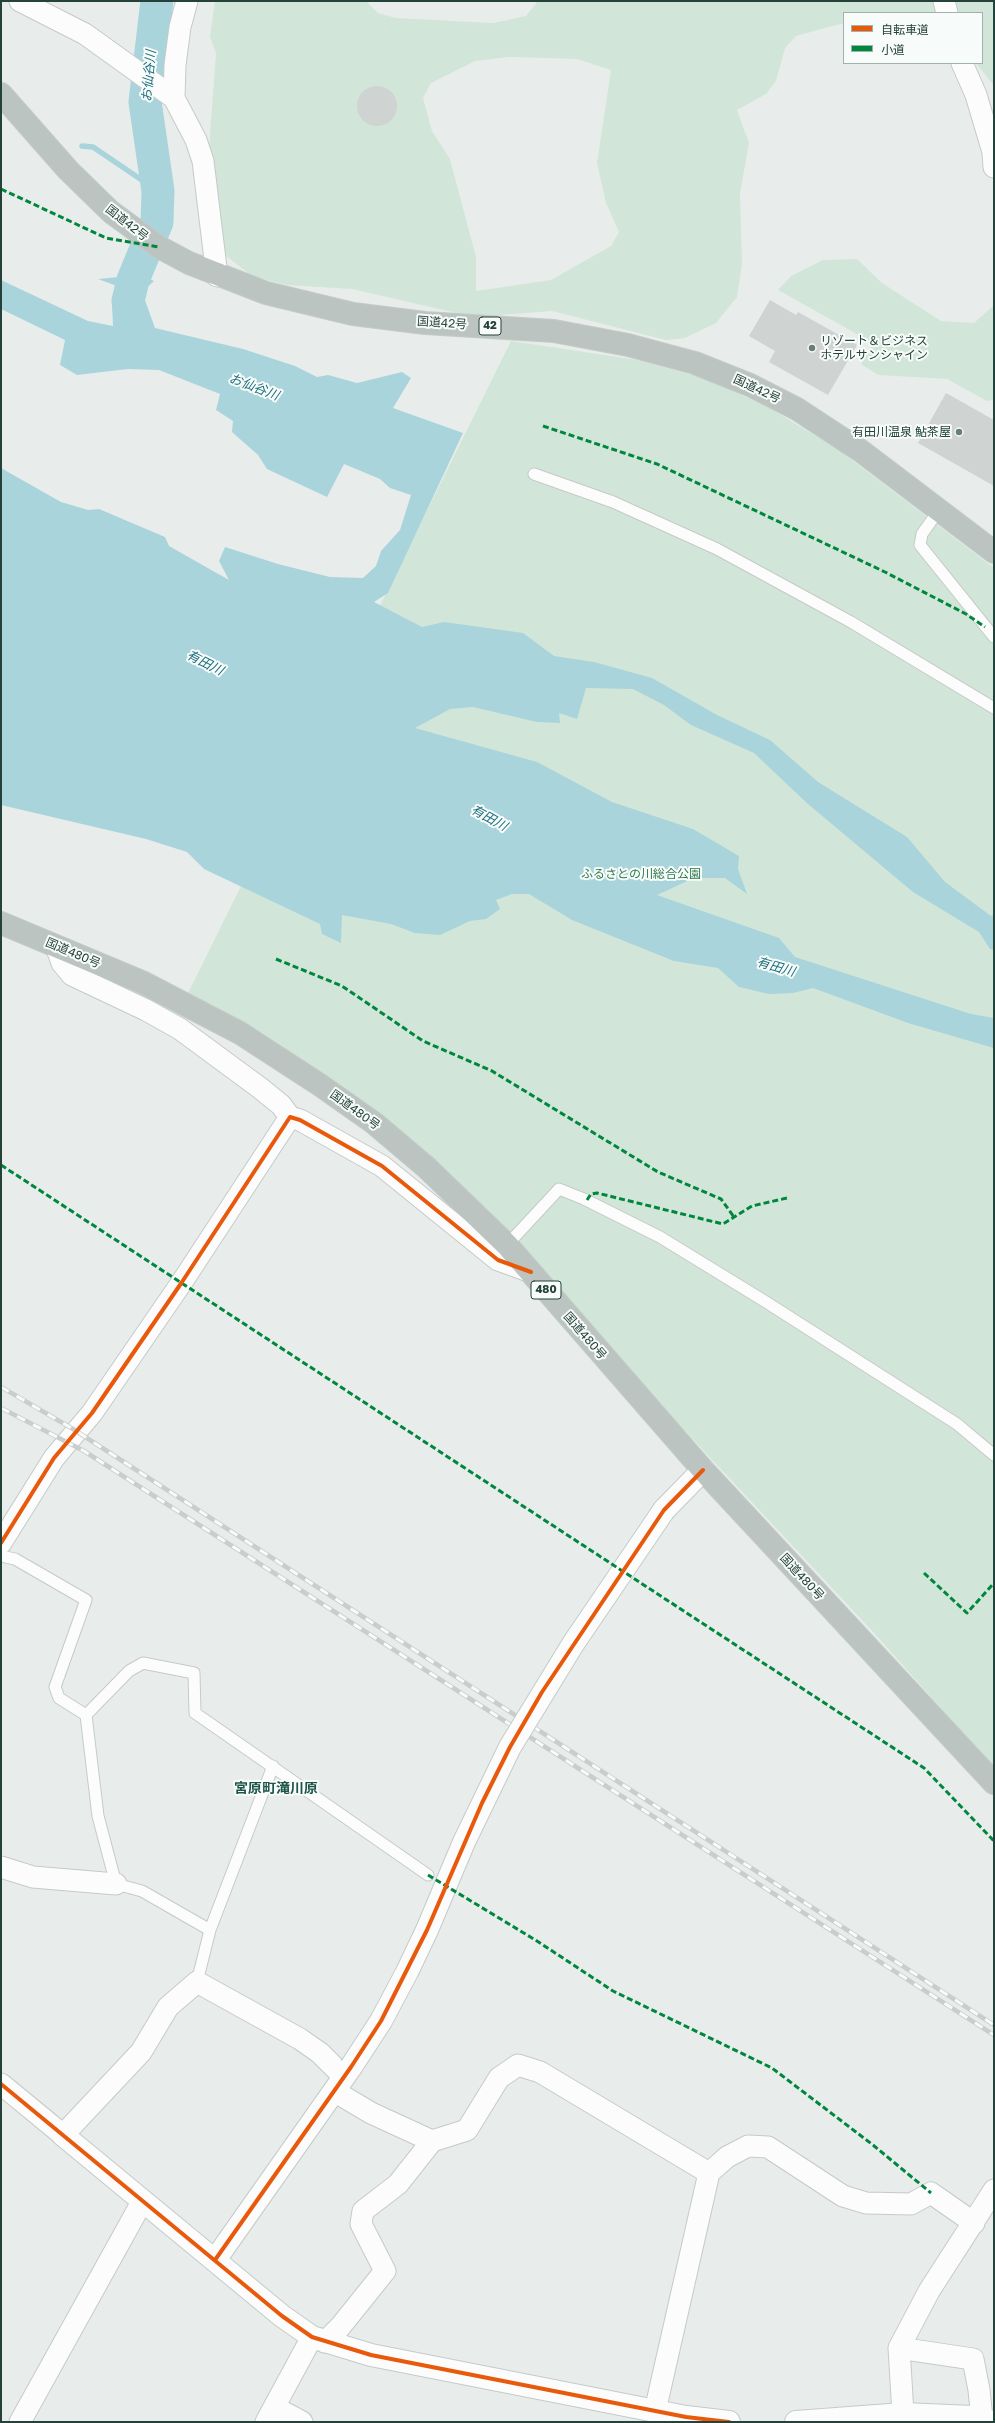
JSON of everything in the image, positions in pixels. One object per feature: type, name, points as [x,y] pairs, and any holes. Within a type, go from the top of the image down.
[{"type":"highway","name":"国道42号","points":[[1,94],[68,170],[111,212],[159,247],[217,276],[288,299],[352,314],[425,323],[554,331],[628,345],[695,362],[750,385],[797,409],[860,451],[994,552]]},
{"type":"highway","name":"国道480号","points":[[1,923],[142,982],[240,1032],[374,1123],[426,1168],[507,1245],[703,1470],[994,1783]]},
{"type":"street","points":[[20,1],[85,34],[174,98],[196,140],[203,161],[217,276]]},
{"type":"street","points":[[174,98],[175,65],[180,27],[187,1]]},
{"type":"street","points":[[944,1],[947,12]]},
{"type":"street","points":[[962,64],[976,95],[993,152],[994,167]]},
{"type":"street","points":[[56,946],[62,963],[72,975],[84,983],[146,1010],[180,1029],[260,1088],[281,1105],[290,1117],[300,1120],[382,1166],[498,1260],[531,1272]]},
{"type":"street","points":[[1,1543],[54,1458],[92,1413],[182,1282],[290,1117]]},
{"type":"street","points":[[215,2260],[343,2079],[381,2021],[427,1930],[467,1835],[510,1747],[573,1644],[664,1510],[703,1470]]},
{"type":"street","points":[[1,1867],[33,1877],[116,1884]]},
{"type":"street","points":[[63,2135],[141,2052],[168,2007],[198,1982],[300,2039],[320,2054],[371,2113],[432,2142]]},
{"type":"street","points":[[302,2422],[270,2415],[318,2339],[340,2327],[385,2271],[361,2224],[363,2211],[398,2184],[432,2142],[467,2130],[499,2078],[518,2066],[540,2072],[709,2173]]},
{"type":"street","points":[[1,2084],[142,2202],[282,2316],[318,2339],[371,2355],[655,2411],[729,2422]]},
{"type":"street","points":[[655,2411],[709,2173],[727,2157],[748,2146],[768,2147],[843,2196],[866,2203],[912,2204],[931,2193],[974,2223]]},
{"type":"street","points":[[903,2414],[899,2348],[929,2291],[994,2190]]},
{"type":"street","points":[[20,2422],[142,2202]]},
{"type":"street","points":[[796,2422],[903,2414],[987,2420],[973,2359],[899,2348]]},
{"type":"lane","points":[[534,474],[627,508],[717,549],[851,622],[994,708]]},
{"type":"lane","points":[[939,510],[922,534],[920,545],[994,637]]},
{"type":"lane","points":[[507,1245],[559,1189],[584,1199],[660,1237],[766,1302],[962,1428],[994,1455]]},
{"type":"lane","points":[[1,1556],[14,1559],[86,1600],[55,1687],[59,1698],[86,1716],[98,1816],[116,1884],[142,1890],[210,1930]]},
{"type":"lane","points":[[86,1716],[129,1671],[143,1663],[194,1673],[194,1712],[428,1875]]},
{"type":"lane","points":[[198,1982],[210,1930],[273,1766]]},
{"type":"green space","points":[[215,1],[366,1],[378,13],[396,18],[493,23],[526,16],[538,1],[994,1],[994,86],[977,64],[983,64],[983,12],[843,12],[843,23],[796,36],[785,48],[776,81],[766,94],[737,110],[749,143],[740,194],[742,264],[737,297],[716,323],[685,338],[666,340],[552,311],[474,317],[352,289],[286,285],[252,276],[225,255],[209,148],[216,53],[210,37]],"holes":[[[509,57],[577,59],[611,70],[597,163],[606,203],[619,232],[611,246],[551,280],[476,291],[476,257],[450,159],[432,131],[423,98],[431,83],[475,61]]]},
{"type":"green space","points":[[857,259],[882,283],[941,321],[974,323],[994,305],[994,400],[987,401],[947,379],[878,375],[861,364],[873,343],[778,290],[791,276],[823,260]]},
{"type":"green space","name":"ふるさとの川総合公園","points":[[511,341],[638,360],[707,379],[766,406],[839,450],[994,568],[994,1768],[875,1634],[659,1403],[527,1255],[456,1184],[187,995]]},
{"type":"water","name":"有田川","points":[[123,267],[154,281],[142,292],[155,328],[243,349],[295,366],[317,377],[328,375],[357,383],[402,372],[411,378],[393,408],[463,433],[388,593],[374,602],[422,627],[444,622],[523,633],[554,656],[594,662],[652,678],[717,715],[770,740],[818,782],[907,837],[945,882],[991,916],[994,915],[994,950],[990,949],[979,932],[913,892],[808,804],[754,753],[691,725],[664,705],[633,689],[586,688],[577,719],[559,713],[560,723],[537,722],[473,707],[450,709],[415,728],[537,762],[612,802],[693,829],[739,856],[738,869],[747,894],[725,878],[694,878],[657,895],[779,938],[795,957],[971,1014],[994,1018],[994,1048],[908,1023],[813,988],[793,993],[769,994],[739,987],[718,968],[674,961],[572,920],[529,894],[512,894],[496,900],[500,909],[486,919],[470,921],[440,935],[415,933],[391,924],[342,915],[341,943],[322,934],[320,924],[204,869],[187,852],[146,839],[1,805],[1,468],[61,502],[88,510],[99,509],[165,537],[169,546],[229,580],[219,561],[225,547],[278,564],[330,577],[363,578],[376,566],[381,551],[400,530],[411,495],[390,488],[380,479],[344,464],[327,497],[267,469],[258,455],[232,432],[233,421],[216,410],[220,394],[159,370],[128,369],[77,375],[60,365],[65,340],[1,309],[1,280],[88,321],[113,326],[112,304],[117,286],[98,279],[119,277]]},
{"type":"building","points":[[377,86],[385,88],[391,92],[395,98],[397,106],[395,114],[391,120],[385,124],[377,126],[369,124],[363,120],[359,114],[357,106],[359,98],[363,92],[369,88]]},
{"type":"building","name":"リゾート＆ビジネス ホテルサンシャイン","points":[[770,300],[796,315],[798,312],[857,345],[828,395],[769,362],[775,351],[749,336]]},
{"type":"building","name":"有田川温泉 鮎茶屋","points":[[946,393],[994,420],[994,486],[918,443]]},
{"type":"waterway","name":"お仙谷川","points":[[130,316],[128,301],[133,280],[157,222],[158,191],[145,102],[157,1]]},
{"type":"waterway","points":[[82,146],[93,147],[158,191]]},
{"type":"railway","points":[[1,1387],[73,1429],[994,2025]]},
{"type":"railway","points":[[1,1408],[84,1451],[994,2035]]},
{"type":"marked path","points":[[1,189],[106,238],[159,247]]},
{"type":"marked path","points":[[543,426],[657,464],[885,572],[966,614],[985,627]]},
{"type":"marked path","points":[[276,959],[342,986],[423,1041],[492,1071],[658,1172],[721,1199],[734,1217]]},
{"type":"marked path","points":[[1,1165],[924,1768],[994,1841]]},
{"type":"marked path","points":[[587,1200],[591,1194],[597,1193],[723,1224],[752,1206],[787,1198]]},
{"type":"marked path","points":[[924,1573],[967,1613],[994,1583]]},
{"type":"marked path","points":[[428,1875],[537,1941],[613,1991],[772,2068],[873,2145],[931,2193]]},
{"type":"cycle path","points":[[1,1543],[54,1458],[92,1413],[182,1282],[290,1117],[300,1120],[382,1166],[498,1260],[531,1272]]},
{"type":"cycle path","points":[[215,2260],[351,2067],[381,2021],[427,1930],[482,1803],[510,1747],[542,1692],[664,1510],[703,1470]]},
{"type":"cycle path","points":[[1,2084],[282,2316],[312,2337],[371,2355],[686,2417],[729,2422]]},
{"type":"place","name":"リゾート＆ビジネス ホテルサンシャイン","points":[[812,348]]},
{"type":"place","name":"有田川温泉 鮎茶屋","points":[[959,432]]},
{"type":"district","name":"宮原町滝川原","points":[[276,1789]]}]
